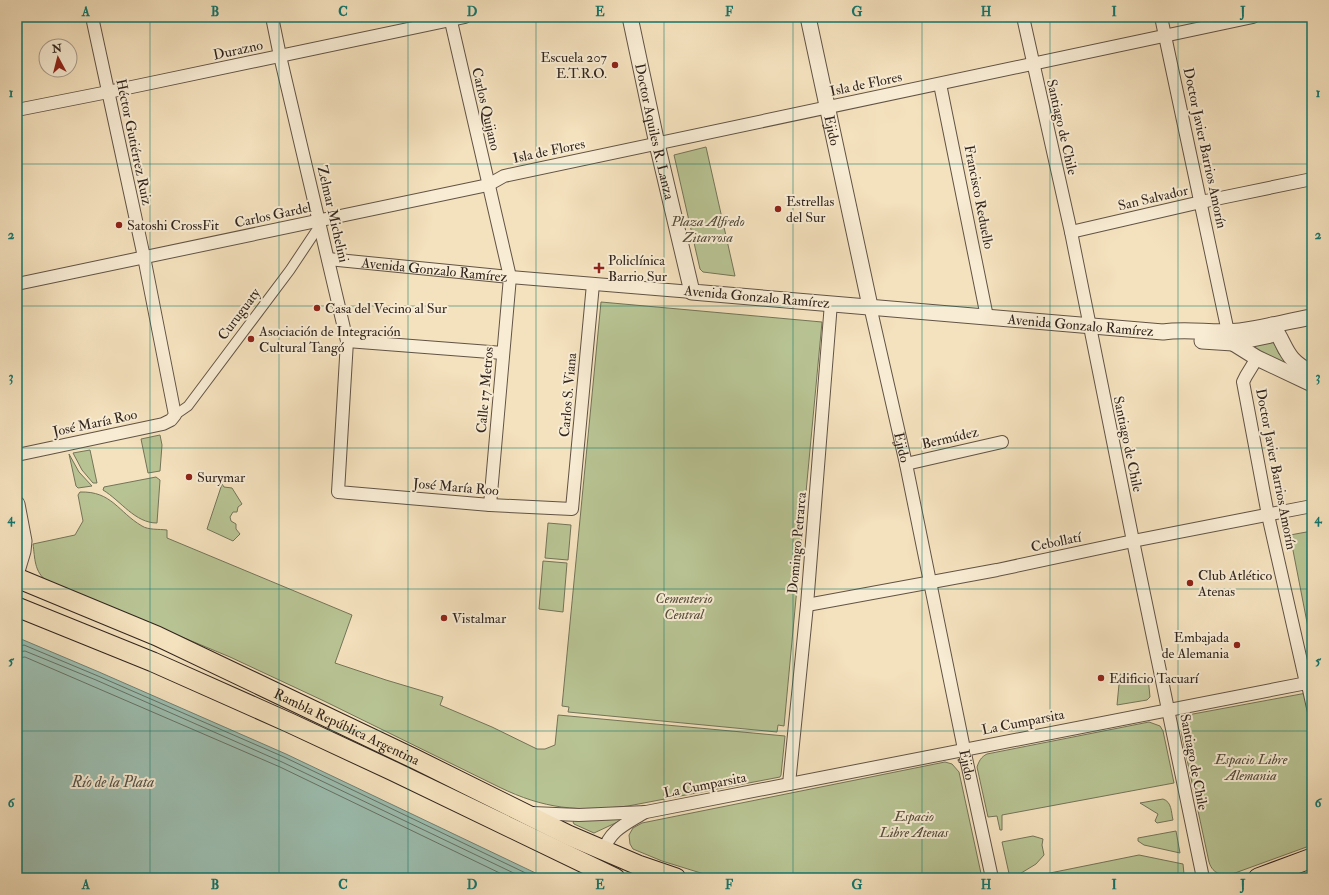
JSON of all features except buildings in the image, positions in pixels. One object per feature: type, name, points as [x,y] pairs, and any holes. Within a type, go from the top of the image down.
[{"type":"main road","name":"Rambla República Argentina","points":[[17,578],[157,636],[604,851],[676,878]]},
{"type":"main road","name":"Rambla República Argentina","points":[[17,607],[153,662],[290,723],[394,771],[615,878]]},
{"type":"main road","points":[[1258,878],[1312,858]]},
{"type":"street","name":"Héctor Gutiérrez Ruiz","points":[[92,17],[144,257],[175,414]]},
{"type":"street","name":"Zelmar Michelini","points":[[272,17],[347,341],[338,492]]},
{"type":"street","name":"Durazno","points":[[17,110],[280,56],[451,18],[465,17]]},
{"type":"street","name":"Doctor Aquiles R. Lanza","points":[[630,17],[657,144],[692,292]]},
{"type":"street","name":"Ejido","points":[[808,17],[826,107],[906,464],[992,878]]},
{"type":"street","name":"Santiago de Chile","points":[[1023,17],[1070,232],[1132,541],[1204,878]]},
{"type":"street","name":"Doctor Javier Barrios Amorín","points":[[1161,17],[1231,338]]},
{"type":"street","name":"Isla de Flores","points":[[488,185],[504,176],[1253,17]]},
{"type":"street","name":"Carlos Quijano","points":[[451,18],[510,277]]},
{"type":"street","name":"Francisco Reduello","points":[[940,84],[987,317]]},
{"type":"street","name":"San Salvador","points":[[1070,232],[1312,179]]},
{"type":"street","name":"Carlos Gardel","points":[[17,284],[144,257],[320,223],[488,185]]},
{"type":"street","name":"Curuguaty","points":[[175,414],[188,406],[290,270],[320,223]]},
{"type":"street","name":"Avenida Gonzalo Ramírez","points":[[328,259],[510,277],[870,306],[1089,327],[1163,332],[1177,330],[1209,332],[1231,338],[1240,331],[1312,326]]},
{"type":"street","name":"Calle 17 Metros","points":[[490,506],[510,277]]},
{"type":"street","name":"Carlos S. Viana","points":[[572,509],[593,284]]},
{"type":"street","name":"Domingo Petrarca","points":[[789,784],[807,605],[831,303]]},
{"type":"street","name":"Avenida Gonzalo Ramírez","points":[[1275,329],[1312,317]]},
{"type":"street","points":[[1275,329],[1287,354],[1292,360],[1312,373]]},
{"type":"street","points":[[1231,338],[1257,358],[1312,384]]},
{"type":"street","points":[[347,341],[504,353]]},
{"type":"street","name":"Doctor Javier Barrios Amorín","points":[[1257,358],[1243,382],[1268,515],[1309,683]]},
{"type":"street","name":"José María Roo","points":[[17,455],[163,424],[171,420],[175,414]]},
{"type":"street","name":"Bermúdez","points":[[906,464],[1002,442]]},
{"type":"street","name":"José María Roo","points":[[338,492],[490,506],[572,509]]},
{"type":"street","points":[[17,504],[24,541],[23,551],[17,571]]},
{"type":"street","name":"Cebollatí","points":[[807,605],[931,582],[1312,506]]},
{"type":"street","points":[[1309,683],[1312,710]]},
{"type":"street","name":"La Cumparsita","points":[[524,813],[579,815],[646,812],[1309,683]]},
{"type":"street","name":"La Cumparsita","points":[[604,851],[606,843],[613,833],[646,812]]},
{"type":"green space","name":"Plaza Alfredo Zitarrosa","points":[[706,147],[735,276],[703,272],[700,269],[674,155]]},
{"type":"green space","name":"Cementerio Central","points":[[601,302],[822,322],[784,726],[778,725],[777,732],[568,712],[569,707],[562,706]]},
{"type":"green space","points":[[1273,341],[1279,354],[1291,366],[1253,349],[1252,345]]},
{"type":"green space","points":[[160,435],[162,445],[160,471],[148,473],[141,439]]},
{"type":"green space","points":[[90,450],[97,483],[93,483],[82,470],[73,453]]},
{"type":"green space","points":[[69,454],[79,472],[92,486],[78,488],[76,486]]},
{"type":"green space","points":[[156,477],[160,480],[157,523],[149,522],[128,511],[103,490],[104,487]]},
{"type":"green space","points":[[222,484],[224,487],[232,488],[242,504],[238,507],[237,512],[233,512],[230,517],[231,521],[236,524],[236,529],[240,534],[233,541],[207,529]]},
{"type":"green space","points":[[80,492],[100,495],[114,503],[144,527],[150,529],[167,530],[167,538],[352,615],[335,663],[443,697],[440,705],[492,727],[537,749],[545,749],[555,745],[558,715],[785,736],[781,775],[780,777],[628,806],[610,808],[593,809],[562,807],[531,800],[515,794],[230,657],[47,581],[37,569],[33,544],[75,535],[83,521],[78,495]]},
{"type":"green space","points":[[548,523],[571,525],[568,560],[545,558]]},
{"type":"green space","points":[[1312,531],[1312,648],[1290,535]]},
{"type":"green space","points":[[543,561],[567,563],[563,612],[539,609]]},
{"type":"green space","points":[[1120,674],[1148,677],[1150,697],[1147,700],[1117,705]]},
{"type":"green space","name":"Espacio Libre Alemania","points":[[1312,692],[1312,845],[1235,873],[1219,874],[1213,870],[1209,862],[1182,736],[1182,725],[1184,720],[1193,714]]},
{"type":"green space","points":[[1149,722],[1160,726],[1163,731],[1174,783],[1002,815],[1002,830],[1000,830],[997,816],[988,817],[977,767],[980,759],[985,755]]},
{"type":"green space","name":"Espacio Libre Atenas","points":[[945,762],[952,764],[959,772],[982,878],[717,878],[662,861],[633,849],[630,844],[629,835],[633,828],[642,823]]},
{"type":"green space","points":[[1163,799],[1170,805],[1173,820],[1157,823],[1155,821],[1158,814],[1140,803]]},
{"type":"green space","points":[[624,818],[594,833],[574,824],[573,822],[575,820]]},
{"type":"green space","points":[[1176,831],[1180,853],[1144,845],[1138,841],[1138,838]]},
{"type":"green space","points":[[1033,836],[1043,839],[1042,845],[1044,855],[1036,864],[1013,878],[1010,878],[1002,842]]},
{"type":"green space","points":[[1139,855],[1183,864],[1183,877],[1035,878],[1040,875]]},
{"type":"water","name":"Río de la Plata","points":[[21,639],[286,754],[546,878],[17,878],[17,645]]},
{"type":"place","name":"Escuela 207 E.T.R.O.","points":[[615,65]]},
{"type":"place","name":"Estrellas del Sur","points":[[778,209]]},
{"type":"place","name":"Satoshi CrossFit","points":[[119,225]]},
{"type":"place","name":"Policlínica Barrio Sur","points":[[599,268]]},
{"type":"place","name":"Casa del Vecino al Sur","points":[[317,308]]},
{"type":"place","name":"Asociación de Integración Cultural Tangó","points":[[251,339]]},
{"type":"place","name":"Surymar","points":[[189,477]]},
{"type":"place","name":"Club Atlético Atenas","points":[[1190,583]]},
{"type":"place","name":"Vistalmar","points":[[444,618]]},
{"type":"place","name":"Embajada de Alemania","points":[[1237,645]]},
{"type":"place","name":"Edificio Tacuarí","points":[[1101,678]]}]
